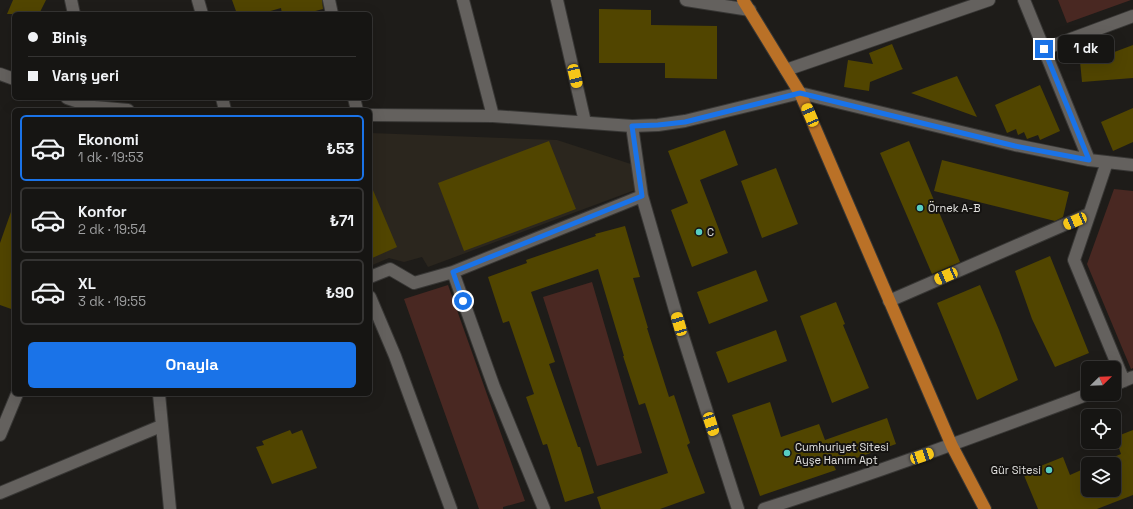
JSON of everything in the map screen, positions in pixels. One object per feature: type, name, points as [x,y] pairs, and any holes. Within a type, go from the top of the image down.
[{"type":"main road","points":[[746,5],[800,93],[952,446],[985,509]]},
{"type":"street","points":[[71,0],[74,12]]},
{"type":"street","points":[[198,0],[201,12]]},
{"type":"street","points":[[329,0],[332,12]]},
{"type":"street","points":[[463,0],[494,116]]},
{"type":"street","points":[[557,0],[585,122]]},
{"type":"street","points":[[686,0],[746,5]]},
{"type":"street","points":[[786,70],[989,0]]},
{"type":"street","points":[[1024,0],[1089,160]]},
{"type":"street","points":[[1044,49],[1133,16]]},
{"type":"street","points":[[0,74],[12,78]]},
{"type":"street","points":[[372,115],[494,116],[632,126],[658,125],[685,122],[800,93],[1015,146],[1089,160],[1133,165]]},
{"type":"street","points":[[74,100],[93,105],[114,108]]},
{"type":"street","points":[[632,126],[642,196],[679,324],[738,509]]},
{"type":"street","points":[[1107,162],[1074,260],[1124,381]]},
{"type":"street","points":[[372,276],[390,269],[414,283],[453,272],[642,196]]},
{"type":"street","points":[[889,301],[1089,214]]},
{"type":"street","points":[[453,272],[494,387],[544,509]]},
{"type":"street","points":[[372,302],[395,356],[451,509]]},
{"type":"street","points":[[0,435],[16,396]]},
{"type":"street","points":[[159,396],[170,509]]},
{"type":"street","points":[[764,509],[952,446],[1081,397]]},
{"type":"street","points":[[0,493],[161,426]]},
{"type":"shaded area","points":[[1058,0],[1131,0],[1067,23]]},
{"type":"shaded area","points":[[372,133],[557,140],[634,165],[635,190],[428,267],[422,257],[404,262],[389,258],[372,265]]},
{"type":"shaded area","points":[[1114,189],[1133,191],[1133,368],[1131,369],[1087,264]]},
{"type":"shaded area","points":[[592,282],[642,453],[597,466],[543,297]]},
{"type":"shaded area","points":[[448,285],[525,501],[503,507],[503,509],[479,509],[404,299]]},
{"type":"building","points":[[13,0],[46,0],[40,12],[12,12],[12,14],[7,14]]},
{"type":"building","points":[[232,0],[322,0],[323,9],[312,12],[282,12],[281,8],[267,12],[236,12]]},
{"type":"building","points":[[599,9],[651,10],[651,25],[717,26],[717,79],[665,78],[665,63],[599,63]]},
{"type":"building","points":[[892,44],[903,69],[870,82],[869,91],[844,87],[848,60],[873,64],[869,53]]},
{"type":"building","points":[[1133,45],[1133,78],[1082,82],[1079,51],[1109,49],[1109,54]]},
{"type":"building","points":[[957,76],[977,117],[911,93]]},
{"type":"building","points":[[1040,85],[1060,131],[1040,140],[1038,135],[1027,139],[1024,132],[1018,135],[1016,129],[1007,133],[995,105]]},
{"type":"building","points":[[1133,108],[1133,142],[1113,151],[1101,122]]},
{"type":"building","points":[[725,130],[738,165],[700,180],[728,253],[692,267],[671,210],[688,203],[668,151]]},
{"type":"building","points":[[549,141],[576,209],[464,251],[438,183]]},
{"type":"building","name":"Örnek A-B","points":[[909,141],[960,262],[932,274],[880,153]]},
{"type":"building","points":[[942,160],[1069,192],[1063,217],[1055,221],[934,191]]},
{"type":"building","points":[[776,168],[798,224],[762,238],[741,181]]},
{"type":"building","points":[[372,188],[397,247],[372,258]]},
{"type":"building","points":[[12,209],[12,309],[0,305],[0,243]]},
{"type":"building","points":[[625,226],[640,277],[633,278],[647,328],[669,397],[674,395],[690,443],[687,445],[705,493],[660,509],[601,509],[597,497],[668,473],[645,403],[639,405],[598,269],[531,292],[555,362],[549,364],[578,447],[580,447],[594,493],[565,502],[547,444],[543,445],[526,397],[534,394],[509,321],[503,323],[488,277],[527,263],[526,260],[596,236],[595,234]]},
{"type":"building","points":[[1050,256],[1089,353],[1055,367],[1032,319],[1015,271]]},
{"type":"building","points":[[756,270],[768,301],[709,324],[697,292]]},
{"type":"building","points":[[980,285],[1018,380],[977,400],[937,303]]},
{"type":"building","points":[[836,302],[845,324],[843,325],[869,388],[832,403],[800,316]]},
{"type":"building","points":[[776,330],[787,361],[728,383],[716,352]]},
{"type":"building","name":"Cumhuriyet Sitesi Ayşe Hanım Apt","points":[[770,402],[781,437],[819,424],[825,440],[887,418],[896,444],[834,466],[836,470],[760,496],[732,415]]},
{"type":"building","points":[[290,430],[292,434],[302,430],[317,468],[272,484],[256,447],[264,445],[262,441]]},
{"type":"building","name":"Gür Sitesi","points":[[1133,430],[1133,495],[1097,509],[1038,509],[1023,473],[1063,457],[1070,475],[1081,470],[1081,497],[1121,497],[1121,457],[1114,457],[1121,454],[1119,449],[1121,449],[1121,435]]},
{"type":"place","name":"Örnek A-B","points":[[920,208]]},
{"type":"place","name":"C","points":[[699,232]]},
{"type":"place","name":"Cumhuriyet Sitesi Ayşe Hanım Apt","points":[[787,453]]},
{"type":"place","name":"Gür Sitesi","points":[[1049,470]]},
{"type":"route","points":[[463,301],[453,272],[642,196],[632,126],[685,122],[800,93],[1015,146],[1089,160],[1044,49]]}]
